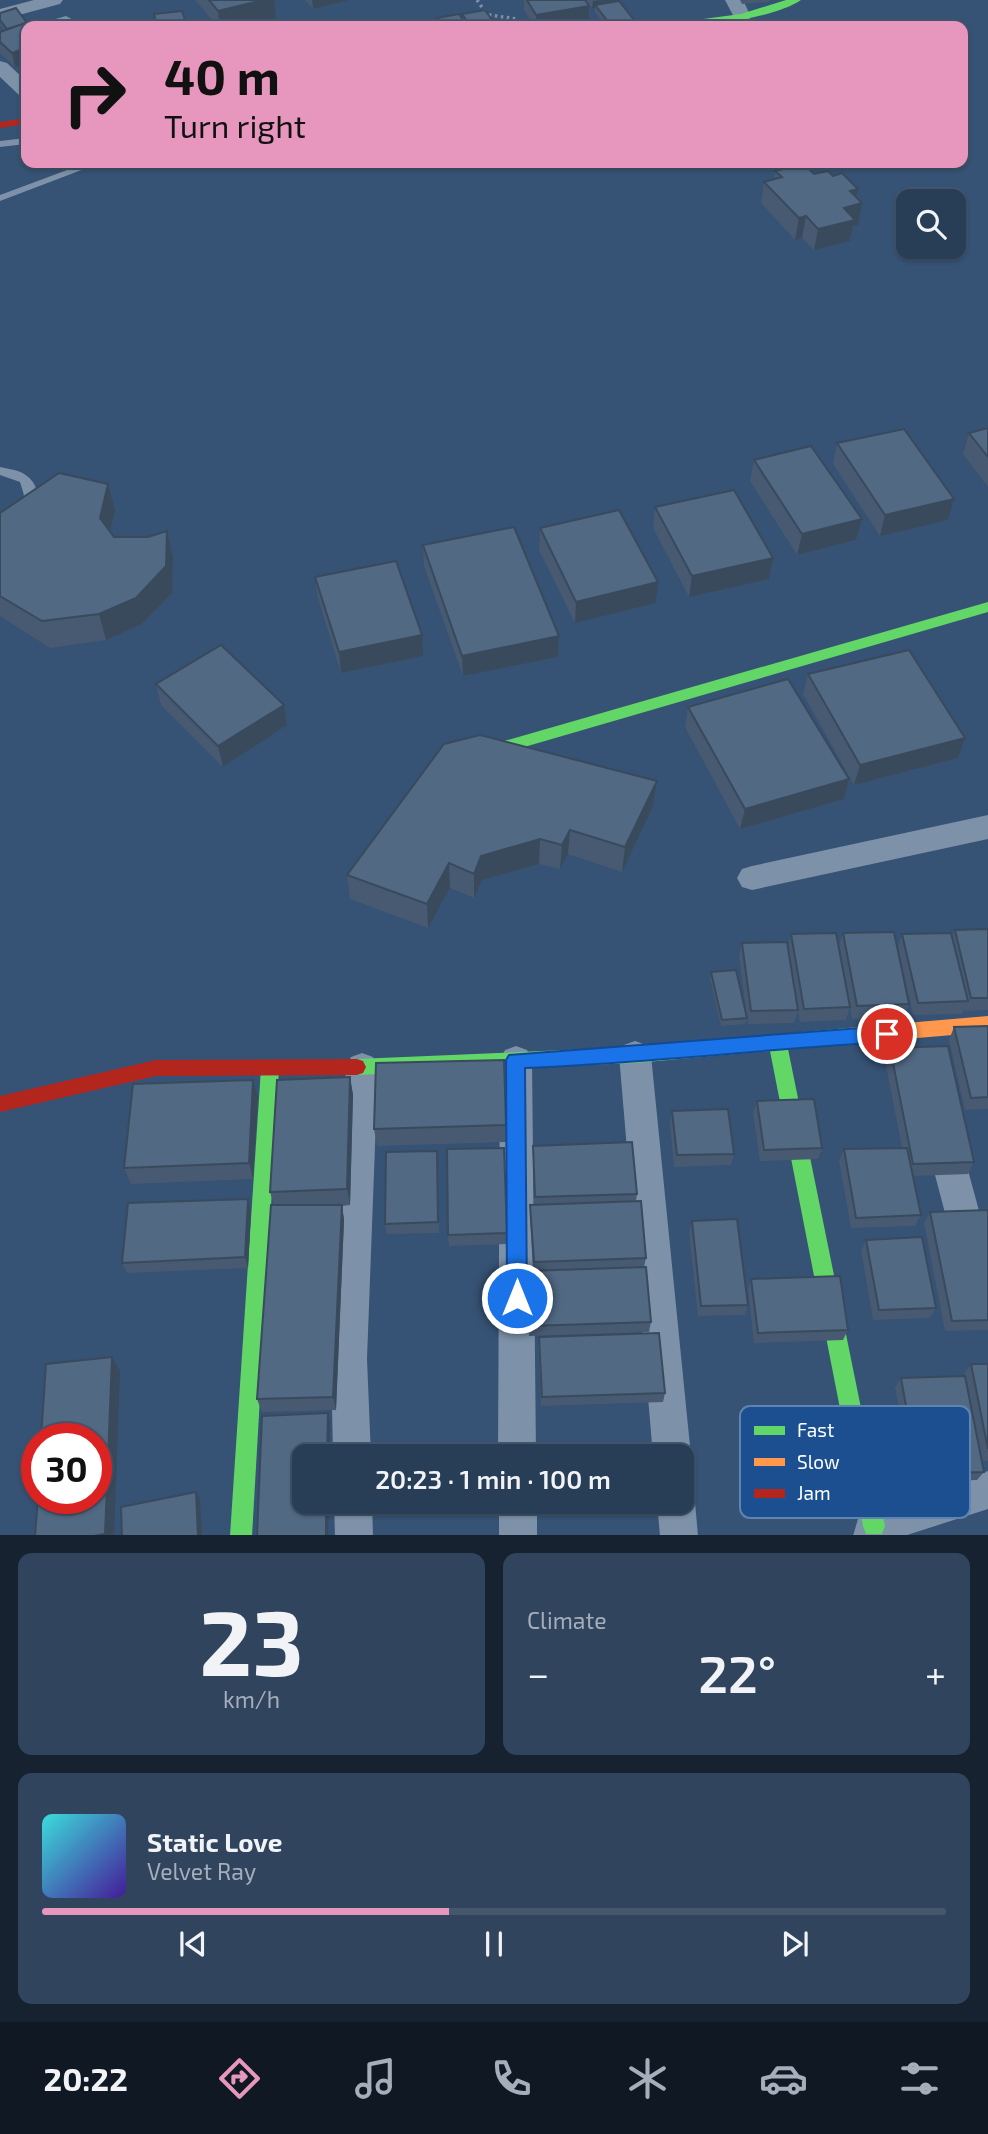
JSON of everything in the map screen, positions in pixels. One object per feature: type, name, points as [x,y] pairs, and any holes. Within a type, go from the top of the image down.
[{"type":"street","points":[[0,15],[54,0]]},
{"type":"street","points":[[691,21],[738,8],[796,0]]},
{"type":"street","points":[[0,67],[21,86]]},
{"type":"street","points":[[0,125],[21,122]]},
{"type":"street","points":[[444,765],[988,607]]},
{"type":"street","points":[[752,878],[988,827]]},
{"type":"street","points":[[0,1104],[156,1068],[362,1068],[635,1055],[777,1041],[918,1046],[988,1024]]},
{"type":"street","points":[[777,1041],[849,1406]]},
{"type":"street","points":[[635,1055],[671,1444]]},
{"type":"street","points":[[516,1060],[517,1444]]},
{"type":"street","points":[[241,1535],[270,1068]]},
{"type":"street","points":[[352,1444],[349,1359],[362,1068]]},
{"type":"street","points":[[936,1111],[988,1308]]},
{"type":"street","points":[[970,1496],[988,1490]]},
{"type":"street","points":[[353,1514],[354,1535]]},
{"type":"street","points":[[518,1514],[518,1535]]},
{"type":"street","points":[[677,1514],[680,1535]]},
{"type":"street","points":[[873,1531],[909,1518]]},
{"type":"lane","points":[[0,144],[21,142]]},
{"type":"lane","points":[[0,198],[81,168]]},
{"type":"lane","points":[[0,471],[25,480],[31,497],[28,506],[19,515],[0,525]]},
{"type":"path","points":[[477,0],[486,13]]},
{"type":"path","points":[[473,16],[486,13],[519,21]]},
{"type":"building","points":[[209,0],[263,0],[218,11]]},
{"type":"building","points":[[527,0],[585,0],[589,6],[536,15]]},
{"type":"building","points":[[619,1],[634,20],[608,21],[595,5]]},
{"type":"building","points":[[16,8],[26,21],[7,29],[0,20],[0,13]]},
{"type":"building","points":[[485,10],[493,21],[467,21],[462,14]]},
{"type":"building","points":[[182,11],[185,21],[156,21],[154,14]]},
{"type":"building","points":[[459,14],[464,21],[439,21],[437,18]]},
{"type":"building","points":[[21,25],[21,50],[12,53],[0,42],[0,32]]},
{"type":"building","points":[[808,168],[814,174],[828,171],[833,176],[842,173],[858,189],[850,191],[862,203],[844,208],[855,220],[818,229],[806,216],[799,218],[764,182],[782,177],[775,171]]},
{"type":"building","points":[[988,428],[988,457],[969,433]]},
{"type":"building","points":[[904,429],[954,499],[885,515],[837,443]]},
{"type":"building","points":[[811,446],[862,519],[802,534],[754,460]]},
{"type":"building","points":[[59,473],[108,484],[100,518],[114,537],[148,537],[167,531],[166,566],[136,598],[99,614],[42,621],[0,596],[0,513]]},
{"type":"building","points":[[734,490],[773,558],[692,576],[655,507]]},
{"type":"building","points":[[619,510],[658,582],[576,602],[540,528]]},
{"type":"building","points":[[514,527],[559,636],[462,656],[423,545]]},
{"type":"building","points":[[396,561],[422,635],[339,652],[315,577]]},
{"type":"building","points":[[221,645],[284,705],[218,746],[156,684]]},
{"type":"building","points":[[909,650],[965,738],[860,765],[808,674]]},
{"type":"building","points":[[788,679],[849,779],[745,809],[688,707]]},
{"type":"building","points":[[480,735],[657,781],[625,847],[570,830],[562,845],[540,839],[481,856],[474,874],[449,863],[427,904],[347,875],[444,744]]},
{"type":"building","points":[[988,929],[988,998],[971,998],[955,930]]},
{"type":"building","points":[[894,932],[909,1004],[857,1006],[843,933]]},
{"type":"building","points":[[836,933],[850,1007],[804,1009],[791,934]]},
{"type":"building","points":[[951,933],[968,1001],[918,1003],[902,934]]},
{"type":"building","points":[[787,942],[798,1010],[751,1011],[742,943]]},
{"type":"building","points":[[736,970],[747,1018],[722,1020],[711,972]]},
{"type":"building","points":[[988,1026],[988,1097],[971,1098],[954,1027]]},
{"type":"building","points":[[948,1046],[974,1162],[913,1164],[890,1048]]},
{"type":"building","points":[[504,1060],[506,1125],[374,1129],[376,1063]]},
{"type":"building","points":[[350,1077],[347,1189],[270,1192],[277,1080]]},
{"type":"building","points":[[253,1080],[249,1163],[124,1168],[133,1084]]},
{"type":"building","points":[[814,1099],[822,1148],[764,1150],[757,1101]]},
{"type":"building","points":[[728,1109],[734,1154],[677,1155],[672,1111]]},
{"type":"building","points":[[632,1142],[637,1194],[535,1197],[533,1146]]},
{"type":"building","points":[[504,1148],[507,1233],[448,1235],[447,1149]]},
{"type":"building","points":[[907,1148],[921,1215],[856,1218],[844,1149]]},
{"type":"building","points":[[437,1151],[438,1222],[385,1224],[386,1152]]},
{"type":"building","points":[[248,1199],[245,1257],[122,1263],[128,1203]]},
{"type":"building","points":[[641,1201],[646,1258],[534,1262],[530,1205]]},
{"type":"building","points":[[271,1205],[342,1205],[333,1397],[257,1399]]},
{"type":"building","points":[[988,1210],[988,1320],[952,1321],[930,1212]]},
{"type":"building","points":[[737,1219],[748,1305],[701,1306],[692,1221]]},
{"type":"building","points":[[922,1237],[936,1308],[879,1310],[866,1240]]},
{"type":"building","points":[[646,1267],[651,1322],[529,1326],[527,1271]]},
{"type":"building","points":[[840,1276],[848,1330],[758,1333],[751,1279]]},
{"type":"building","points":[[659,1333],[665,1393],[542,1397],[539,1337]]},
{"type":"building","points":[[112,1357],[109,1423],[42,1423],[46,1364]]},
{"type":"building","points":[[971,1364],[988,1364],[988,1449]]},
{"type":"building","points":[[965,1376],[984,1472],[970,1472],[970,1406],[906,1406],[901,1378]]},
{"type":"building","points":[[328,1413],[327,1444],[292,1444],[292,1514],[326,1514],[326,1535],[257,1535],[262,1416]]},
{"type":"building","points":[[196,1492],[198,1535],[122,1535],[121,1507]]},
{"type":"building","points":[[37,1514],[106,1514],[105,1534],[35,1535]]},
{"type":"traffic: fast","points":[[711,21],[742,17],[796,0]]},
{"type":"traffic: fast","points":[[466,758],[988,607]]},
{"type":"traffic: fast","points":[[357,1067],[635,1055],[847,1036]]},
{"type":"traffic: fast","points":[[777,1041],[850,1406]]},
{"type":"traffic: fast","points":[[241,1535],[270,1068]]},
{"type":"traffic: fast","points":[[872,1518],[874,1526]]},
{"type":"traffic: slow","points":[[847,1036],[988,1024]]},
{"type":"traffic: jam","points":[[0,125],[21,122]]},
{"type":"traffic: jam","points":[[0,1104],[156,1068],[357,1067]]},
{"type":"route","points":[[517,1298],[516,1060],[635,1055],[777,1041],[887,1034]]}]
